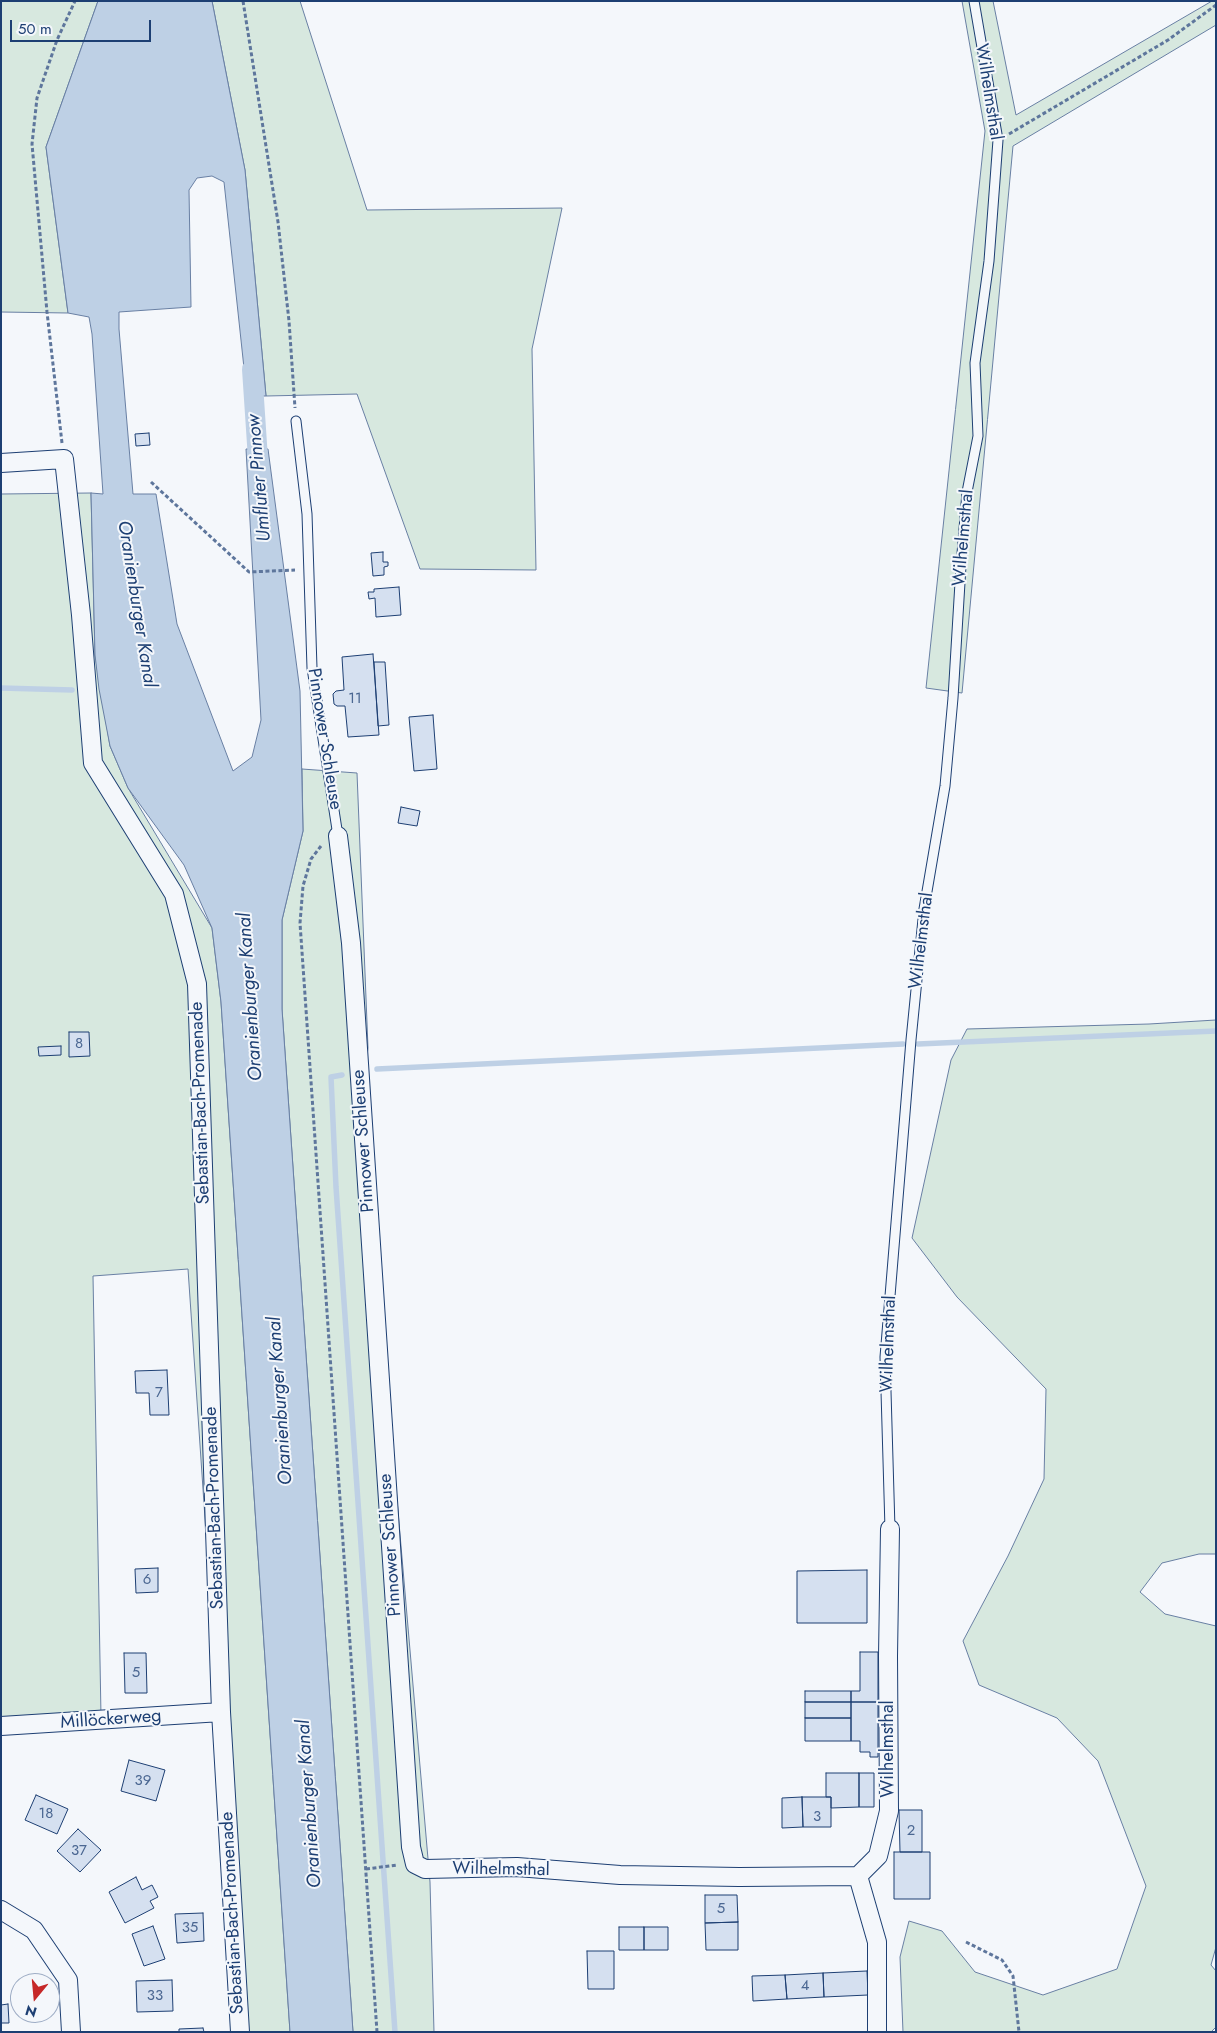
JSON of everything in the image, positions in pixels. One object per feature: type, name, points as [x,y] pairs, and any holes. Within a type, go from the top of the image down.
[{"type":"street","points":[[1,463],[64,459]]},
{"type":"street","name":"Sebastian-Bach-Promenade","points":[[64,459],[80,606],[93,763],[174,894],[197,984],[222,1712],[240,2032]]},
{"type":"street","name":"Pinnower Schleuse","points":[[338,836],[351,943],[411,1847],[415,1864]]},
{"type":"street","name":"Wilhelmsthal","points":[[415,1864],[426,1869],[517,1867],[620,1875],[858,1876],[878,1856],[889,1811],[888,1656],[890,1529]]},
{"type":"street","name":"Millöckerweg","points":[[1,1726],[222,1712]]},
{"type":"street","points":[[858,1876],[878,1942],[877,2032]]},
{"type":"street","points":[[1,1910],[34,1930],[68,1980],[71,2032]]},
{"type":"lane","name":"Wilhelmsthal","points":[[890,1529],[886,1347],[924,908],[945,786],[953,698],[966,501],[978,436],[975,364],[988,261],[998,140],[974,1]]},
{"type":"lane","name":"Pinnower Schleuse","points":[[296,421],[307,514],[312,668],[338,836]]},
{"type":"path","points":[[64,459],[46,302],[32,144],[37,98],[57,40],[75,1]]},
{"type":"path","points":[[243,1],[278,222],[289,321],[296,421]]},
{"type":"path","points":[[998,140],[1168,40],[1216,5]]},
{"type":"path","points":[[151,482],[249,572],[288,570]]},
{"type":"path","points":[[338,836],[321,845],[311,859],[303,886],[300,923],[376,2032]]},
{"type":"path","points":[[366,1869],[415,1864]]},
{"type":"path","points":[[966,1942],[1002,1960],[1013,1976],[1019,2032]]},
{"type":"shaded area","points":[[1,1],[98,1],[46,147],[68,313],[1,312]]},
{"type":"shaded area","points":[[212,1],[300,1],[367,210],[562,208],[532,349],[536,570],[420,569],[357,394],[266,396],[245,170]]},
{"type":"shaded area","points":[[962,1],[993,1],[1016,115],[1212,1],[1216,1],[1216,25],[1013,146],[962,693],[926,688],[985,131]]},
{"type":"shaded area","points":[[91,493],[95,655],[110,746],[128,788],[212,928],[221,1002],[290,2032],[240,2032],[188,1269],[93,1276],[101,1716],[1,1723],[1,494]]},
{"type":"shaded area","points":[[302,769],[357,773],[368,1048],[362,1094],[430,1882],[434,2032],[353,2032],[282,1009],[282,920],[303,831]]},
{"type":"shaded area","points":[[1216,1020],[1216,1554],[1199,1554],[1162,1563],[1140,1592],[1165,1614],[1216,1626],[1216,1947],[1211,1965],[1216,1971],[1216,2027],[1211,2032],[903,2032],[900,1957],[909,1921],[942,1931],[975,1972],[1043,1995],[1117,1969],[1146,1886],[1098,1761],[1057,1718],[979,1685],[963,1641],[1008,1556],[1044,1479],[1046,1389],[957,1297],[912,1238],[951,1060],[967,1029],[1149,1024]]},
{"type":"water","name":"Oranienburger Kanal","points":[[98,1],[212,1],[245,170],[266,396],[247,396],[224,182],[212,176],[197,178],[189,190],[191,307],[119,312],[119,329],[133,494],[156,494],[177,624],[233,771],[252,757],[261,720],[246,449],[268,449],[300,691],[303,831],[282,920],[282,1009],[353,2032],[290,2032],[221,1002],[212,928],[184,865],[128,788],[110,746],[99,689],[95,655],[91,493],[103,494],[92,334],[89,317],[68,313],[46,147]]},
{"type":"building","points":[[149,433],[150,445],[136,446],[135,434]]},
{"type":"building","points":[[383,552],[383,562],[388,562],[388,566],[384,567],[384,575],[373,576],[371,553]]},
{"type":"building","points":[[399,587],[401,615],[376,617],[375,598],[369,599],[368,592],[374,592],[374,589]]},
{"type":"building","points":[[373,654],[379,735],[348,737],[345,706],[334,704],[333,694],[336,691],[344,690],[342,657]]},
{"type":"building","points":[[374,662],[385,662],[389,725],[378,726]]},
{"type":"building","points":[[433,715],[437,769],[414,771],[409,717]]},
{"type":"building","points":[[401,807],[420,811],[417,826],[398,823]]},
{"type":"building","points":[[69,1032],[89,1032],[90,1056],[69,1057]]},
{"type":"building","points":[[61,1046],[61,1055],[39,1056],[38,1047]]},
{"type":"building","points":[[167,1370],[169,1415],[150,1415],[149,1393],[136,1393],[135,1371]]},
{"type":"building","points":[[158,1568],[158,1592],[136,1593],[135,1569]]},
{"type":"building","points":[[867,1570],[867,1623],[797,1623],[797,1571]]},
{"type":"building","points":[[860,1652],[878,1652],[878,1702],[851,1702],[851,1691],[860,1691]]},
{"type":"building","points":[[124,1653],[146,1653],[147,1693],[125,1693]]},
{"type":"building","points":[[805,1691],[851,1691],[851,1702],[805,1702]]},
{"type":"building","points":[[805,1702],[851,1702],[851,1718],[805,1718]]},
{"type":"building","points":[[851,1702],[878,1702],[878,1757],[870,1757],[870,1752],[860,1752],[860,1741],[851,1741]]},
{"type":"building","points":[[805,1718],[851,1718],[851,1741],[805,1741]]},
{"type":"building","points":[[129,1760],[165,1770],[156,1801],[121,1791]]},
{"type":"building","points":[[826,1773],[859,1773],[859,1807],[831,1808],[831,1797],[826,1797]]},
{"type":"building","points":[[859,1773],[874,1773],[874,1807],[859,1807]]},
{"type":"building","points":[[36,1795],[68,1809],[57,1834],[25,1820]]},
{"type":"building","points":[[802,1797],[803,1827],[782,1828],[782,1798]]},
{"type":"building","points":[[802,1797],[831,1797],[831,1827],[803,1827]]},
{"type":"building","points":[[899,1810],[922,1810],[922,1852],[900,1852]]},
{"type":"building","points":[[78,1829],[101,1850],[80,1872],[57,1851]]},
{"type":"building","points":[[894,1852],[930,1852],[930,1899],[894,1899]]},
{"type":"building","points":[[136,1877],[142,1890],[152,1885],[158,1897],[150,1901],[154,1908],[125,1923],[109,1892]]},
{"type":"building","points":[[705,1895],[737,1895],[738,1922],[705,1923]]},
{"type":"building","points":[[203,1913],[204,1941],[177,1943],[175,1914]]},
{"type":"building","points":[[738,1922],[738,1950],[706,1950],[705,1923]]},
{"type":"building","points":[[153,1926],[165,1959],[144,1966],[132,1934]]},
{"type":"building","points":[[619,1927],[644,1927],[644,1950],[619,1950]]},
{"type":"building","points":[[644,1927],[668,1927],[668,1950],[644,1950]]},
{"type":"building","points":[[587,1951],[614,1951],[614,1989],[588,1989]]},
{"type":"building","points":[[867,1971],[868,1995],[824,1997],[823,1973]]},
{"type":"building","points":[[823,1973],[824,1997],[787,1999],[785,1975]]},
{"type":"building","points":[[785,1975],[787,1999],[753,2001],[752,1976]]},
{"type":"building","points":[[172,1980],[173,2011],[137,2012],[136,1981]]},
{"type":"building","points":[[8,2004],[9,2023],[1,2023],[1,2005]]},
{"type":"building","points":[[203,2028],[204,2032],[179,2032],[179,2029]]},
{"type":"waterway","name":"Umfluter Pinnow","points":[[252,369],[259,474]]},
{"type":"waterway","points":[[1,688],[72,690]]},
{"type":"waterway","points":[[918,1044],[1216,1031]]},
{"type":"waterway","points":[[377,1069],[903,1044]]},
{"type":"waterway","points":[[342,1075],[331,1077],[336,1187],[395,2032]]}]
